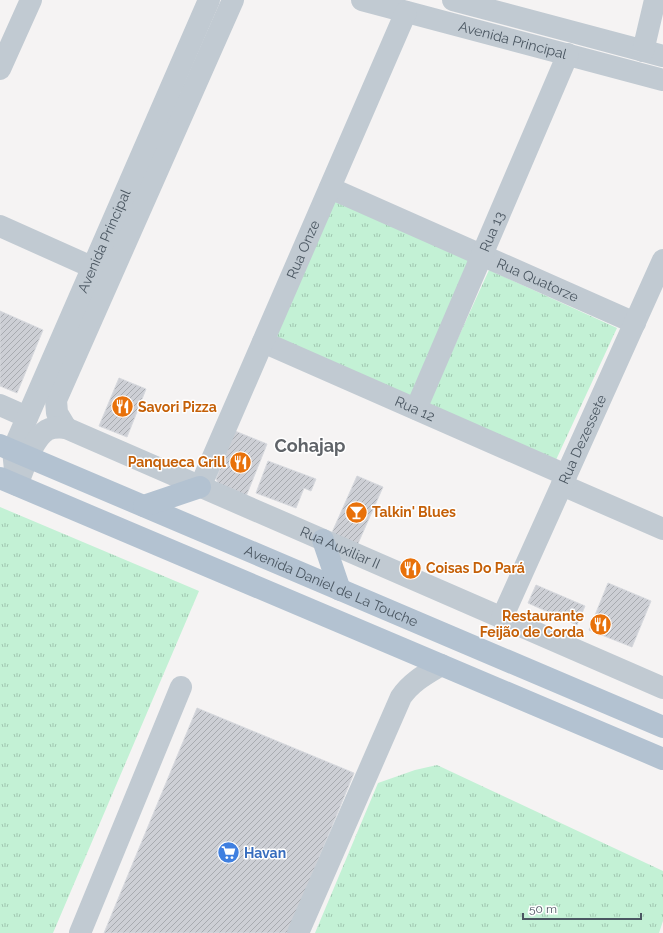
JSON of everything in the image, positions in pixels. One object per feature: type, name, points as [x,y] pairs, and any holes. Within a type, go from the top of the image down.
[{"type":"main road","name":"Avenida Daniel de La Touche","points":[[14,451],[663,727]]},
{"type":"main road","points":[[8,482],[663,759]]},
{"type":"main road","points":[[144,506],[200,487]]},
{"type":"main road","points":[[323,540],[340,590]]},
{"type":"street","points":[[0,69],[31,0]]},
{"type":"street","name":"Avenida Principal","points":[[66,428],[57,412],[56,400],[102,271],[209,0]]},
{"type":"street","name":"Avenida Principal","points":[[14,451],[27,417],[102,271],[233,0]]},
{"type":"street","name":"Avenida Principal","points":[[362,0],[663,80]]},
{"type":"street","name":"Avenida Principal","points":[[453,0],[653,53]]},
{"type":"street","points":[[653,53],[655,0]]},
{"type":"street","name":"Rua Onze","points":[[200,487],[406,12]]},
{"type":"street","name":"Rua 13","points":[[416,409],[568,54]]},
{"type":"street","name":"Rua Quatorze","points":[[330,188],[635,323]]},
{"type":"street","points":[[0,226],[102,271]]},
{"type":"street","name":"Rua Dezessete","points":[[502,618],[663,260]]},
{"type":"street","name":"Rua 12","points":[[263,342],[416,409],[663,529]]},
{"type":"street","points":[[0,405],[27,417]]},
{"type":"street","points":[[8,482],[14,451],[37,441],[44,433],[54,428],[66,428]]},
{"type":"street","name":"Rua Auxiliar II","points":[[66,428],[663,688]]},
{"type":"street","points":[[298,933],[401,697],[410,686],[425,674],[441,665]]},
{"type":"street","points":[[80,933],[181,688]]},
{"type":"green space","points":[[333,199],[471,260],[411,397],[274,336]]},
{"type":"green space","points":[[489,270],[617,328],[555,462],[428,404]]},
{"type":"green space","points":[[0,507],[199,591],[53,933],[0,933]]},
{"type":"green space","points":[[437,765],[663,871],[663,921],[659,933],[315,933],[378,783],[415,770]]},
{"type":"building","points":[[0,311],[43,330],[17,393],[0,386]]},
{"type":"building","name":"Savori Pizza","points":[[119,378],[146,389],[127,437],[99,426]]},
{"type":"building","name":"Panqueca Grill","points":[[235,431],[267,444],[245,499],[223,490],[216,479]]},
{"type":"building","points":[[268,461],[316,479],[311,491],[304,488],[296,508],[256,493]]},
{"type":"building","name":"Talkin' Blues","points":[[357,476],[383,487],[356,548],[330,537]]},
{"type":"building","points":[[608,583],[651,601],[632,647],[589,630]]},
{"type":"building","points":[[536,585],[585,606],[577,625],[528,603]]},
{"type":"building","name":"Havan","points":[[197,708],[354,773],[288,933],[104,933]]},
{"type":"place","name":"Savori Pizza","points":[[123,407]]},
{"type":"place","name":"Panqueca Grill","points":[[241,462]]},
{"type":"place","name":"Talkin' Blues","points":[[357,512]]},
{"type":"place","name":"Coisas Do Pará","points":[[410,568]]},
{"type":"place","name":"Restaurante Feijão de Corda","points":[[600,624]]},
{"type":"place","name":"Havan","points":[[229,853]]},
{"type":"district","name":"Cohajap","points":[[310,445]]}]
